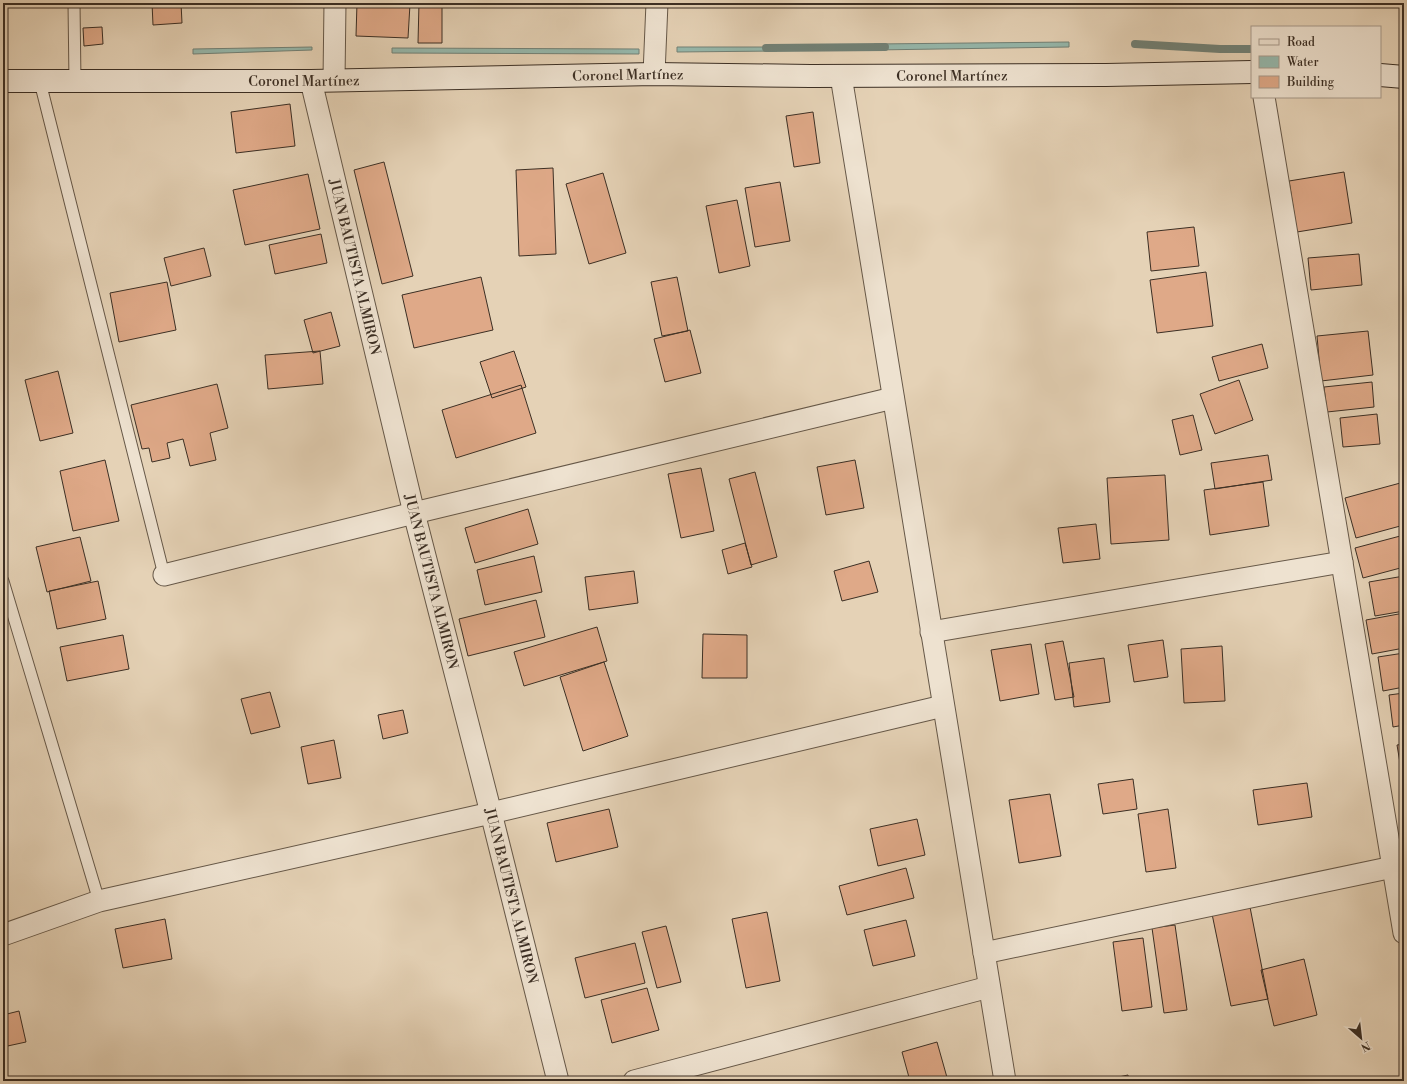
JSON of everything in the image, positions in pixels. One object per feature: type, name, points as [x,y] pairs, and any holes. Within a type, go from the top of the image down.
[{"type":"main road","name":"Coronel Martínez","points":[[3,81],[311,81],[654,74],[841,76],[1098,75],[1251,72]]},
{"type":"main road","points":[[1381,75],[1404,77]]},
{"type":"street","points":[[334,80],[335,3]]},
{"type":"street","points":[[654,74],[656,3]]},
{"type":"street","points":[[841,76],[1005,1081]]},
{"type":"street","name":"JUAN BAUTISTA ALMIRON","points":[[311,81],[414,513],[558,1081]]},
{"type":"street","points":[[1264,98],[1404,933]]},
{"type":"street","points":[[164,575],[414,513],[893,398]]},
{"type":"street","points":[[931,632],[1342,562]]},
{"type":"street","points":[[3,935],[99,901],[491,813],[944,706]]},
{"type":"street","points":[[984,953],[1393,867]]},
{"type":"street","points":[[634,1081],[989,987]]},
{"type":"lane","points":[[74,3],[75,82]]},
{"type":"lane","points":[[40,82],[164,575]]},
{"type":"lane","points":[[3,581],[99,901]]},
{"type":"water","points":[[1069,42],[1069,47],[874,50],[874,44]]},
{"type":"water","points":[[312,47],[312,50],[193,54],[193,49]]},
{"type":"water","points":[[677,47],[777,47],[777,51],[677,52]]},
{"type":"water","points":[[392,48],[639,49],[639,54],[392,53]]},
{"type":"building","points":[[152,3],[181,3],[182,23],[153,25]]},
{"type":"building","points":[[357,3],[410,4],[408,38],[356,36]]},
{"type":"building","points":[[419,3],[442,3],[442,43],[418,43]]},
{"type":"building","points":[[102,27],[103,44],[84,46],[83,28]]},
{"type":"building","points":[[290,104],[295,146],[236,153],[231,112]]},
{"type":"building","points":[[813,112],[820,163],[794,167],[786,116]]},
{"type":"building","points":[[384,162],[413,276],[382,284],[354,170]]},
{"type":"building","points":[[553,168],[556,254],[519,256],[516,170]]},
{"type":"building","points":[[1344,172],[1352,223],[1297,232],[1289,181]]},
{"type":"building","points":[[603,173],[626,253],[589,264],[566,184]]},
{"type":"building","points":[[308,174],[320,229],[245,245],[233,190]]},
{"type":"building","points":[[780,182],[790,241],[755,247],[745,188]]},
{"type":"building","points":[[737,200],[750,266],[719,273],[706,206]]},
{"type":"building","points":[[1194,227],[1199,266],[1151,271],[1147,232]]},
{"type":"building","points":[[321,234],[327,263],[275,274],[269,245]]},
{"type":"building","points":[[204,248],[211,276],[171,286],[164,258]]},
{"type":"building","points":[[1359,254],[1362,285],[1311,290],[1308,258]]},
{"type":"building","points":[[1206,272],[1213,326],[1157,333],[1150,280]]},
{"type":"building","points":[[481,277],[493,330],[414,348],[402,295]]},
{"type":"building","points":[[677,277],[688,331],[662,336],[651,282]]},
{"type":"building","points":[[167,282],[176,330],[119,342],[110,293]]},
{"type":"building","points":[[1400,283],[1404,283],[1404,306]]},
{"type":"building","points":[[331,312],[340,346],[313,353],[304,320]]},
{"type":"building","points":[[690,330],[701,373],[665,382],[654,339]]},
{"type":"building","points":[[1368,331],[1373,375],[1321,381],[1317,336]]},
{"type":"building","points":[[1262,344],[1268,368],[1219,381],[1212,357]]},
{"type":"building","points":[[320,351],[323,384],[268,389],[265,355]]},
{"type":"building","points":[[514,351],[526,387],[492,398],[480,362]]},
{"type":"building","points":[[58,371],[73,433],[40,441],[25,380]]},
{"type":"building","points":[[1239,380],[1253,420],[1215,434],[1200,394]]},
{"type":"building","points":[[1372,382],[1374,407],[1327,412],[1324,387]]},
{"type":"building","points":[[217,384],[228,428],[210,433],[216,460],[190,466],[183,439],[167,443],[170,458],[152,462],[149,448],[142,449],[131,405]]},
{"type":"building","points":[[521,385],[536,433],[456,458],[442,410]]},
{"type":"building","points":[[1377,414],[1380,444],[1343,447],[1340,418]]},
{"type":"building","points":[[1193,415],[1202,450],[1180,455],[1172,420]]},
{"type":"building","points":[[1268,455],[1272,480],[1215,489],[1211,463]]},
{"type":"building","points":[[105,460],[119,521],[73,531],[60,471]]},
{"type":"building","points":[[855,460],[864,508],[826,515],[817,467]]},
{"type":"building","points":[[701,468],[714,531],[681,538],[668,474]]},
{"type":"building","points":[[755,472],[777,557],[751,565],[729,479]]},
{"type":"building","points":[[1165,475],[1169,540],[1111,544],[1107,478]]},
{"type":"building","points":[[1263,482],[1269,526],[1210,535],[1204,490]]},
{"type":"building","points":[[1404,482],[1404,525],[1356,538],[1345,498]]},
{"type":"building","points":[[528,509],[538,544],[475,563],[465,528]]},
{"type":"building","points":[[1096,524],[1100,559],[1063,563],[1058,528]]},
{"type":"building","points":[[1404,535],[1404,567],[1363,578],[1355,548]]},
{"type":"building","points":[[80,537],[91,581],[47,592],[36,547]]},
{"type":"building","points":[[745,543],[752,567],[728,574],[722,550]]},
{"type":"building","points":[[534,556],[542,592],[485,605],[477,570]]},
{"type":"building","points":[[869,561],[878,592],[842,601],[834,571]]},
{"type":"building","points":[[634,571],[638,603],[589,610],[585,577]]},
{"type":"building","points":[[1404,576],[1404,611],[1375,616],[1369,582]]},
{"type":"building","points":[[98,581],[106,619],[57,629],[49,591]]},
{"type":"building","points":[[536,600],[545,637],[468,656],[459,619]]},
{"type":"building","points":[[1404,613],[1404,648],[1372,654],[1366,620]]},
{"type":"building","points":[[597,627],[607,661],[524,686],[514,652]]},
{"type":"building","points":[[703,634],[747,635],[747,678],[702,678]]},
{"type":"building","points":[[123,635],[129,669],[67,681],[60,647]]},
{"type":"building","points":[[1163,640],[1168,677],[1134,682],[1128,645]]},
{"type":"building","points":[[1063,641],[1074,697],[1055,700],[1045,644]]},
{"type":"building","points":[[1031,644],[1039,694],[1000,701],[991,650]]},
{"type":"building","points":[[1222,646],[1225,701],[1184,703],[1181,649]]},
{"type":"building","points":[[1404,653],[1404,687],[1383,691],[1378,657]]},
{"type":"building","points":[[1104,658],[1110,702],[1074,707],[1069,663]]},
{"type":"building","points":[[604,662],[628,736],[583,751],[560,677]]},
{"type":"building","points":[[270,692],[280,727],[251,734],[241,699]]},
{"type":"building","points":[[1404,693],[1404,725],[1393,727],[1389,695]]},
{"type":"building","points":[[403,710],[408,733],[383,739],[378,715]]},
{"type":"building","points":[[334,740],[341,778],[308,784],[301,747]]},
{"type":"building","points":[[1404,744],[1404,787],[1397,745]]},
{"type":"building","points":[[1133,779],[1137,809],[1103,814],[1098,784]]},
{"type":"building","points":[[1307,783],[1312,817],[1258,825],[1253,790]]},
{"type":"building","points":[[1050,794],[1061,856],[1019,863],[1009,800]]},
{"type":"building","points":[[609,809],[618,847],[556,862],[547,823]]},
{"type":"building","points":[[1168,809],[1176,868],[1146,872],[1138,814]]},
{"type":"building","points":[[917,819],[925,855],[878,866],[870,829]]},
{"type":"building","points":[[906,868],[914,898],[847,915],[839,886]]},
{"type":"building","points":[[1249,902],[1268,999],[1231,1006],[1211,909]]},
{"type":"building","points":[[767,912],[780,981],[746,988],[732,919]]},
{"type":"building","points":[[165,919],[172,959],[123,968],[115,929]]},
{"type":"building","points":[[906,920],[915,956],[873,966],[864,930]]},
{"type":"building","points":[[1175,925],[1187,1010],[1164,1013],[1152,928]]},
{"type":"building","points":[[666,926],[681,982],[657,988],[642,932]]},
{"type":"building","points":[[1143,938],[1152,1007],[1122,1011],[1113,942]]},
{"type":"building","points":[[635,943],[645,983],[585,998],[575,958]]},
{"type":"building","points":[[1304,959],[1317,1015],[1274,1026],[1261,970]]},
{"type":"building","points":[[647,988],[659,1030],[612,1043],[601,1000]]},
{"type":"building","points":[[19,1011],[26,1042],[3,1047],[3,1015]]},
{"type":"building","points":[[937,1042],[948,1081],[910,1081],[902,1052]]},
{"type":"building","points":[[1128,1075],[1129,1081],[1100,1081]]},
{"type":"waterway","points":[[1135,44],[1220,49],[1251,49]]},
{"type":"waterway","points":[[766,48],[885,47]]}]
